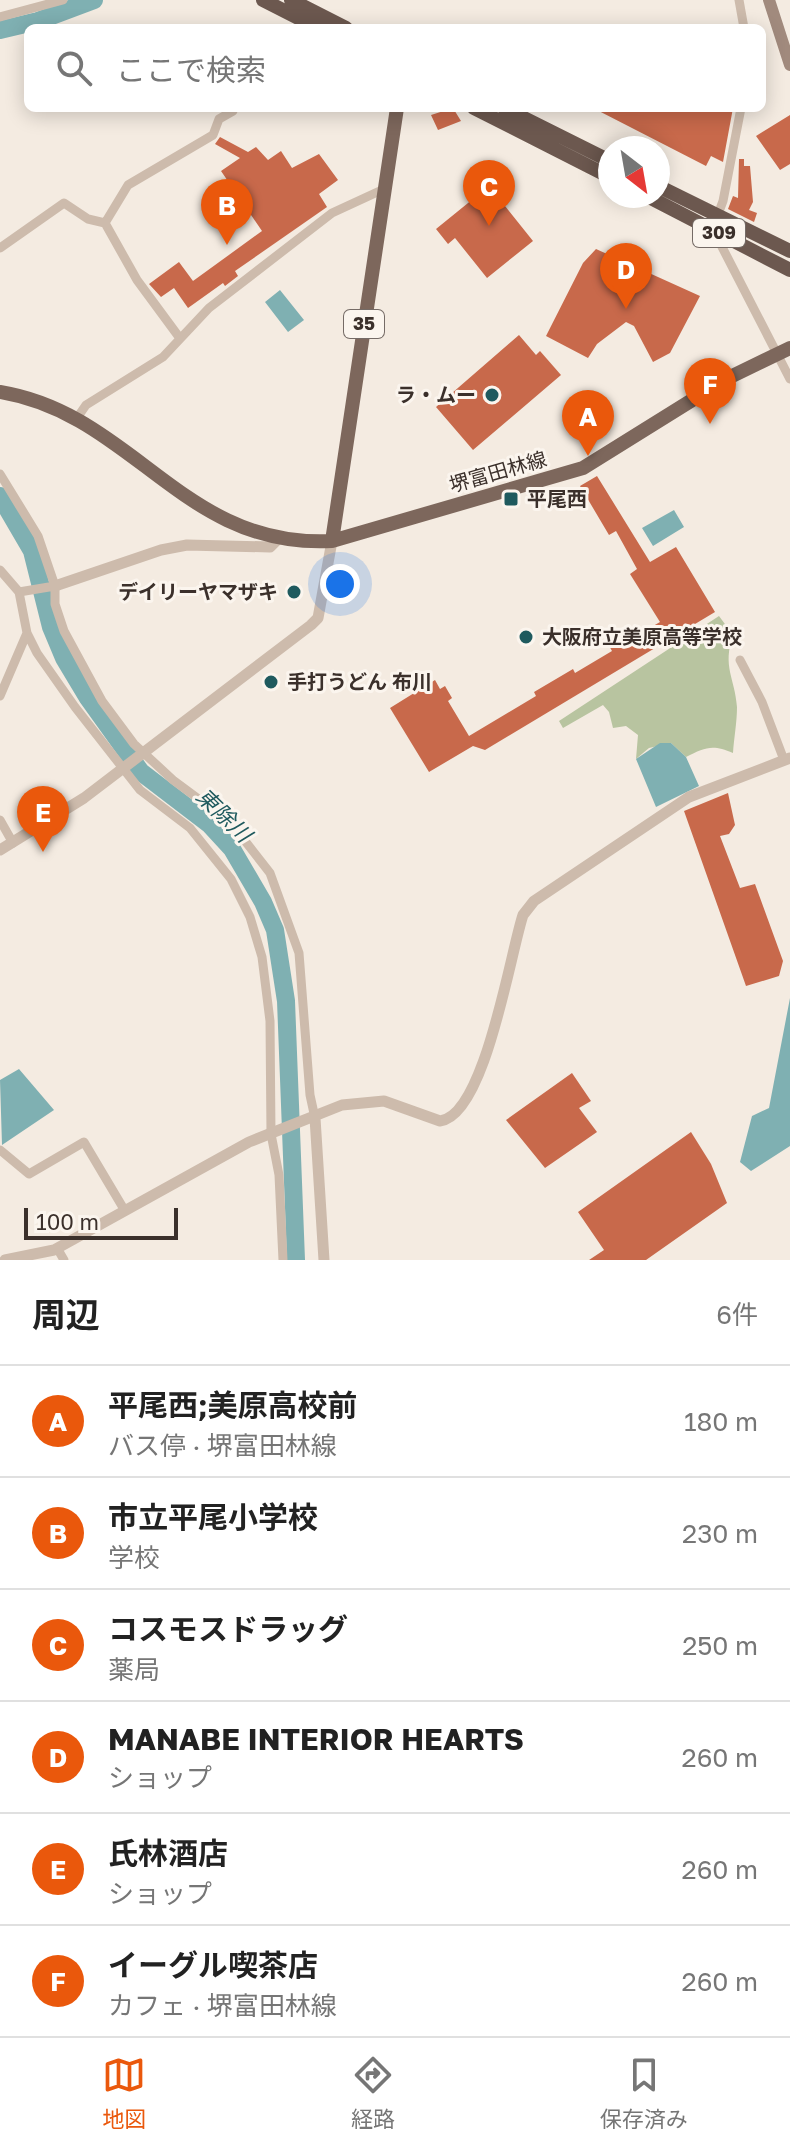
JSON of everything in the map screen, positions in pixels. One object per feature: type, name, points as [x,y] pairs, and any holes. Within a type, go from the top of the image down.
[{"type":"highway","points":[[263,0],[310,24]]},
{"type":"highway","points":[[291,0],[338,24]]},
{"type":"highway","points":[[482,112],[598,171]]},
{"type":"highway","points":[[512,112],[598,155]]},
{"type":"highway","name":"309","points":[[670,192],[790,251]]},
{"type":"highway","name":"309","points":[[670,208],[790,270]]},
{"type":"main road","points":[[769,0],[790,65]]},
{"type":"main road","name":"35","points":[[332,541],[396,112]]},
{"type":"main road","name":"堺富田林線","points":[[0,392],[41,402],[77,418],[215,517],[278,539],[332,541],[583,468],[726,379],[790,348]]},
{"type":"street","points":[[0,17],[63,0]]},
{"type":"street","points":[[739,0],[743,24]]},
{"type":"street","points":[[105,223],[128,185],[213,135],[219,119],[231,112]]},
{"type":"street","points":[[717,217],[723,201],[740,112]]},
{"type":"street","points":[[77,418],[86,405],[163,357],[209,308],[332,213],[384,189]]},
{"type":"street","points":[[0,248],[64,203],[88,219],[105,223],[137,280],[179,337]]},
{"type":"street","points":[[724,235],[721,245],[790,379]]},
{"type":"street","points":[[0,474],[38,536],[55,604],[73,652],[115,719],[141,754],[238,830],[257,854],[280,894],[299,953],[324,1260]]},
{"type":"street","points":[[0,570],[5,584],[22,592],[51,587],[161,550],[209,543],[270,547],[278,539]]},
{"type":"street","points":[[0,850],[123,768],[318,618],[332,541]]},
{"type":"street","points":[[22,592],[27,633],[140,790],[190,828],[231,879],[250,917],[262,957],[268,1007],[273,1133],[279,1175],[283,1260]]},
{"type":"street","points":[[0,696],[27,633]]},
{"type":"street","points":[[5,1260],[57,1248],[212,1161],[342,1105],[384,1101],[440,1121],[448,1120],[461,1110],[481,1068],[523,915],[534,901],[689,797],[787,759],[740,660]]},
{"type":"street","points":[[0,820],[13,843]]},
{"type":"street","points":[[0,1150],[29,1174],[84,1142],[125,1211]]},
{"type":"street","points":[[57,1248],[64,1260]]},
{"type":"green space","points":[[719,616],[733,635],[729,656],[737,707],[733,753],[709,748],[686,757],[671,743],[649,748],[636,759],[638,735],[626,726],[613,728],[609,712],[603,705],[563,728],[559,721]]},
{"type":"water","points":[[280,290],[304,320],[288,332],[265,302]]},
{"type":"water","points":[[674,510],[684,527],[653,546],[642,528]]},
{"type":"water","points":[[660,743],[671,743],[686,757],[699,786],[656,807],[636,759]]},
{"type":"water","points":[[790,998],[790,1146],[751,1171],[740,1162],[752,1116],[769,1108]]},
{"type":"water","points":[[19,1069],[54,1110],[2,1145],[0,1080]]},
{"type":"building","points":[[455,112],[461,121],[438,130],[431,115]]},
{"type":"building","points":[[601,112],[732,112],[723,162],[711,156],[706,166],[670,148],[670,136],[648,136]]},
{"type":"building","points":[[790,115],[790,164],[780,170],[756,136]]},
{"type":"building","points":[[220,137],[248,152],[256,147],[268,160],[281,151],[292,168],[319,154],[338,180],[319,194],[327,207],[235,271],[238,276],[225,286],[223,283],[188,308],[174,288],[161,297],[149,284],[179,262],[193,281],[262,231],[221,171],[240,158],[215,144]]},
{"type":"building","points":[[739,159],[744,159],[744,166],[750,166],[753,202],[749,210],[757,213],[754,222],[728,209],[733,196],[738,198]]},
{"type":"building","points":[[489,186],[533,241],[487,278],[455,238],[448,244],[436,229]]},
{"type":"building","points":[[596,249],[700,296],[670,353],[653,362],[634,326],[626,322],[597,344],[588,358],[546,336],[583,263]]},
{"type":"building","name":"ラ・ムー","points":[[519,335],[536,355],[540,351],[561,375],[473,450],[436,407]]},
{"type":"building","points":[[597,476],[650,562],[676,547],[715,612],[485,750],[473,746],[429,772],[390,708],[435,680],[440,689],[445,686],[452,698],[448,701],[469,736],[536,696],[534,692],[612,651],[607,642],[617,636],[622,644],[660,622],[630,574],[637,569],[616,531],[609,535],[580,486]]},
{"type":"building","points":[[728,793],[735,825],[729,834],[720,836],[740,888],[755,884],[783,961],[779,976],[746,986],[684,811]]},
{"type":"building","points":[[572,1073],[591,1101],[579,1108],[597,1132],[545,1168],[506,1120]]},
{"type":"building","points":[[691,1132],[711,1164],[727,1203],[646,1260],[589,1260],[604,1250],[578,1212]]},
{"type":"waterway","name":"東除川","points":[[25,24],[94,0]]},
{"type":"waterway","name":"東除川","points":[[0,30],[24,24]]},
{"type":"waterway","name":"東除川","points":[[0,496],[32,551],[51,627],[64,658],[88,698],[141,772],[209,824],[232,849],[263,902],[275,930],[286,1001],[296,1260]]},
{"type":"place","name":"コスモスドラッグ","points":[[489,226]]},
{"type":"place","name":"市立平尾小学校","points":[[227,245]]},
{"type":"place","name":"MANABE INTERIOR HEARTS","points":[[626,309]]},
{"type":"place","name":"ラ・ムー","points":[[492,395]]},
{"type":"place","name":"イーグル喫茶店","points":[[710,424]]},
{"type":"place","name":"平尾西;美原高校前","points":[[588,456]]},
{"type":"place","name":"平尾西","points":[[511,499]]},
{"type":"place","name":"デイリーヤマザキ","points":[[294,592]]},
{"type":"place","name":"大阪府立美原高等学校","points":[[526,637]]},
{"type":"place","name":"手打うどん 布川","points":[[271,682]]},
{"type":"place","name":"氏林酒店","points":[[43,852]]}]
